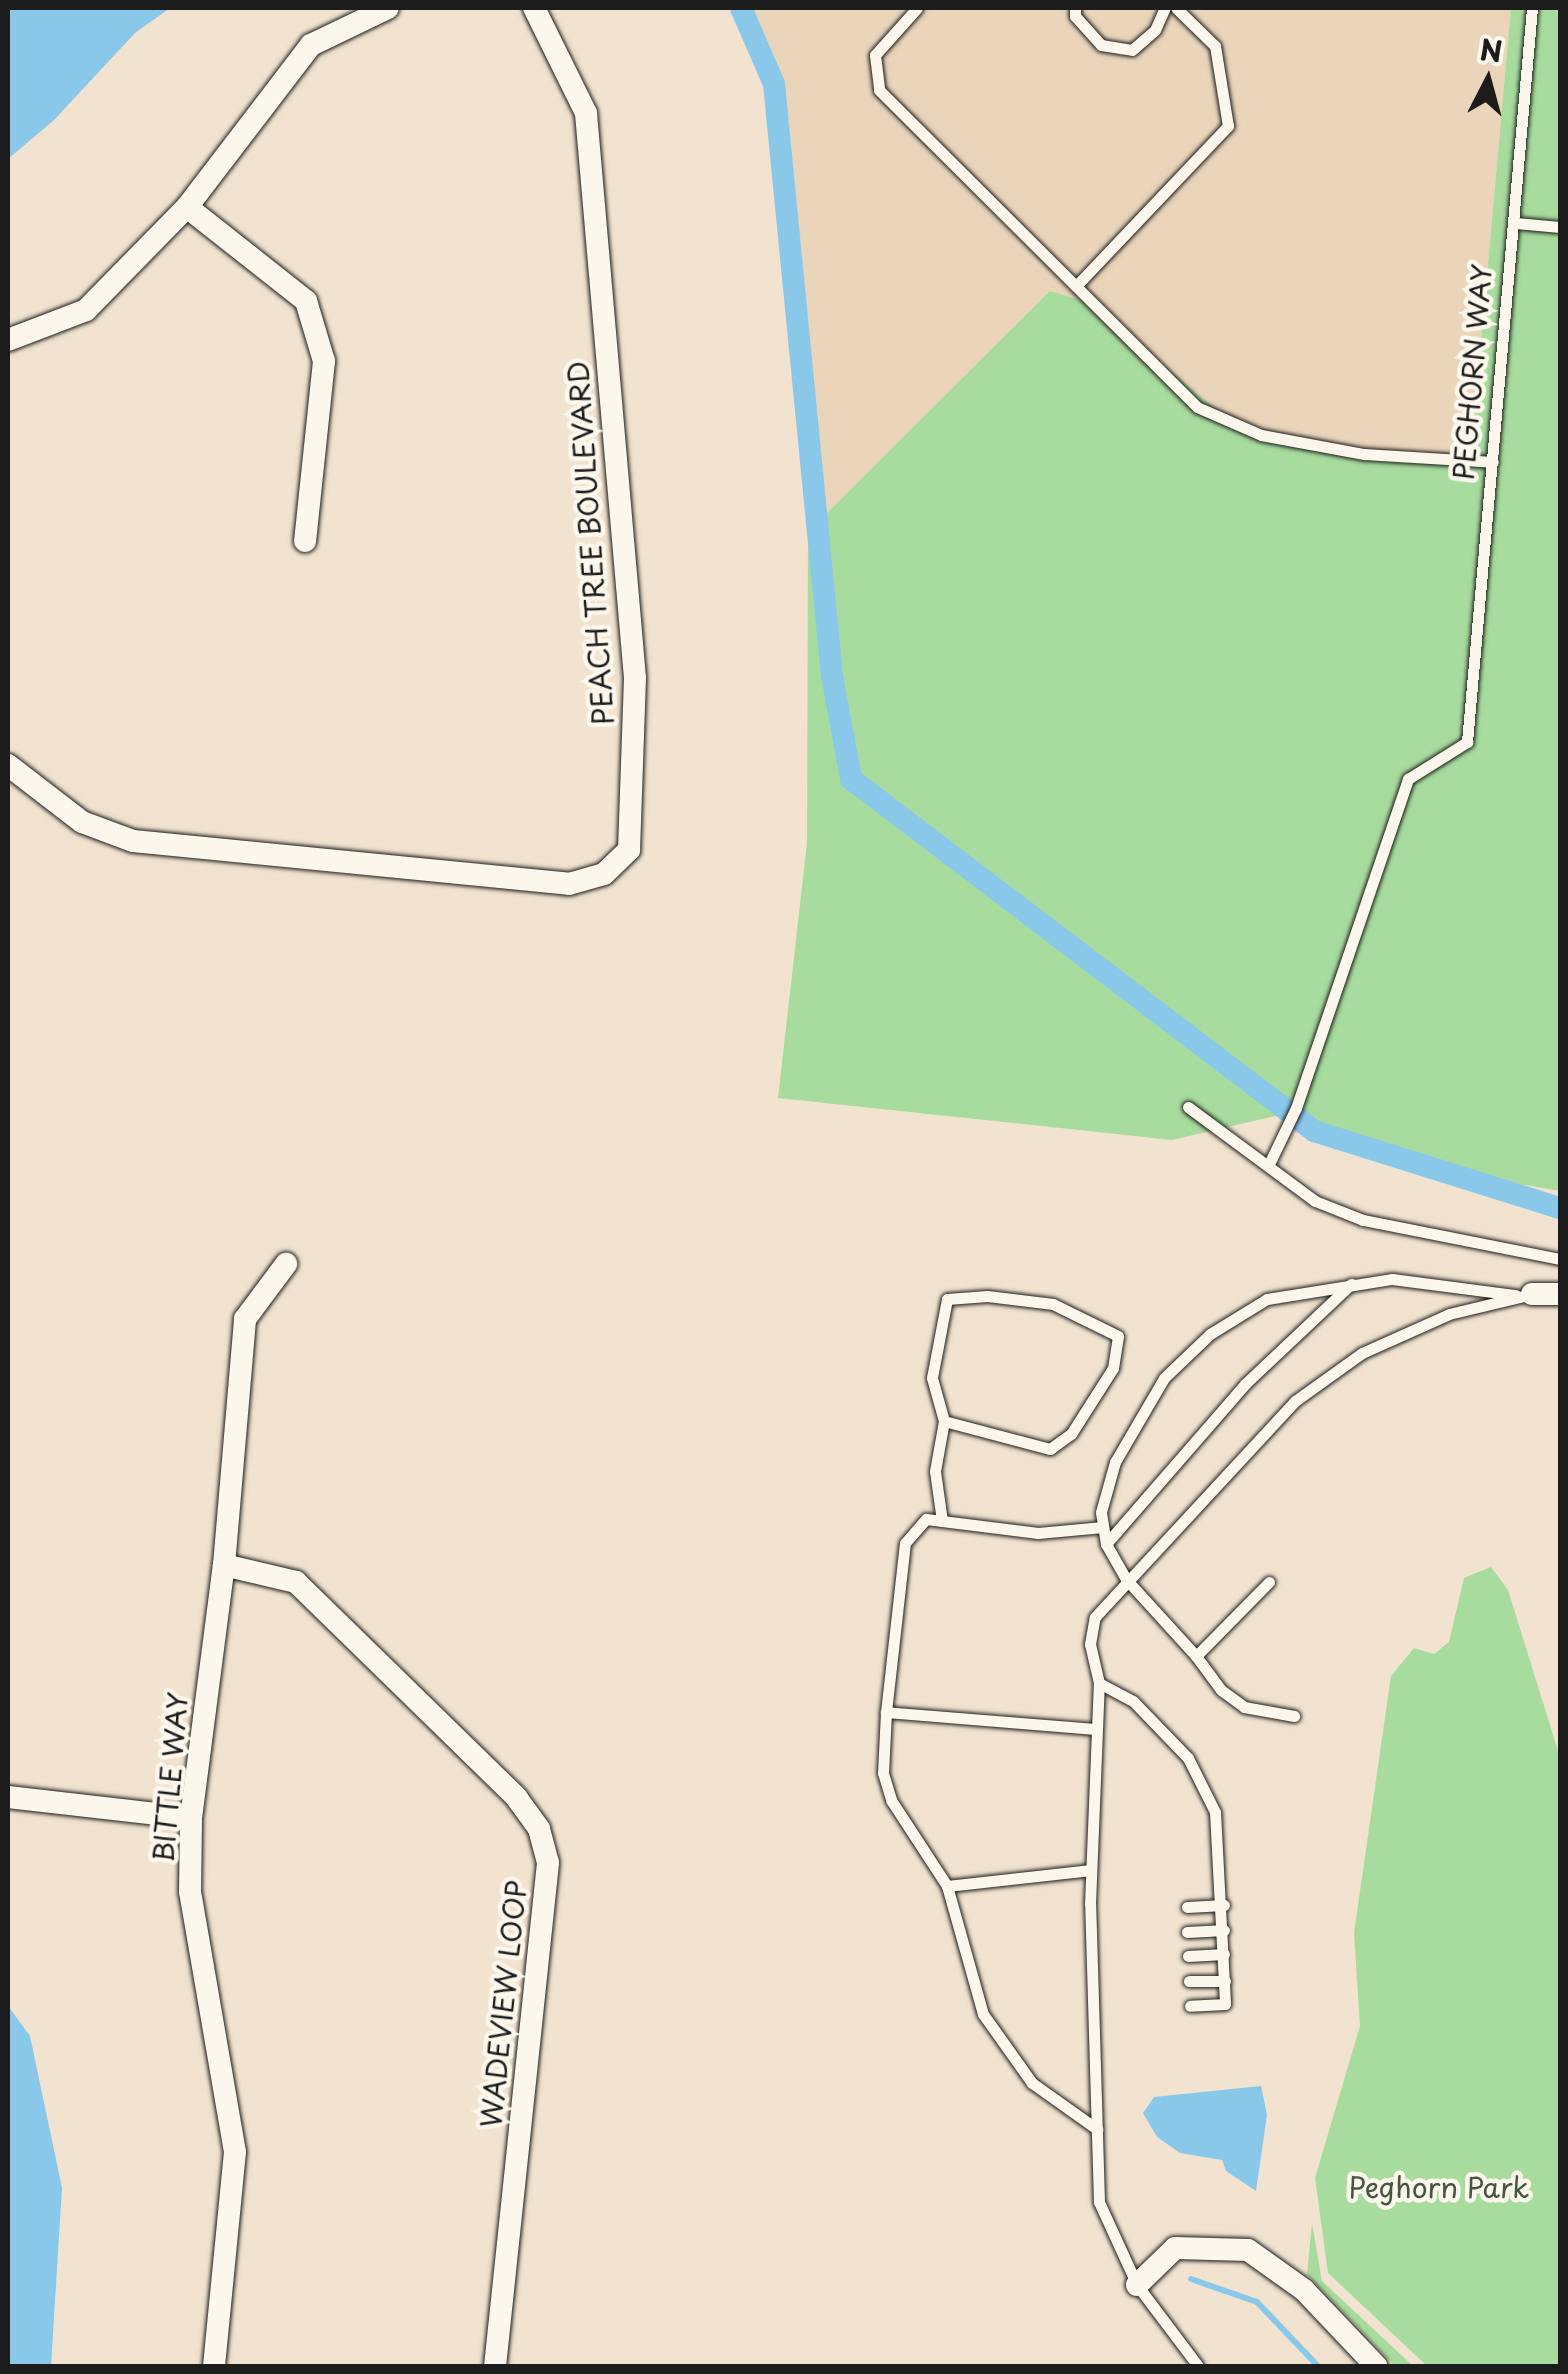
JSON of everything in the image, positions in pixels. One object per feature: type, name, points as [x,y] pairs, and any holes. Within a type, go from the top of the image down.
[{"type":"street","points":[[8,340],[86,310],[187,207],[312,46],[388,8]]},
{"type":"street","name":"PEACH TREE BOULEVARD","points":[[8,765],[82,822],[133,841],[569,884],[604,874],[628,850],[635,678],[586,114],[534,8]]},
{"type":"street","points":[[187,207],[306,302],[324,361],[305,540]]},
{"type":"street","name":"BITTLE WAY","points":[[214,2366],[235,2152],[192,1908],[191,1818],[224,1565],[245,1320],[286,1264]]},
{"type":"street","points":[[1526,1295],[1560,1294]]},
{"type":"street","name":"WADEVIEW LOOP","points":[[224,1565],[296,1582],[516,1797],[539,1829],[548,1863],[496,2366]]},
{"type":"street","points":[[8,1797],[191,1818]]},
{"type":"street","points":[[1136,2285],[1175,2248],[1248,2250],[1304,2290],[1376,2366]]},
{"type":"lane","points":[[916,8],[874,55],[879,90],[1197,407],[1261,435],[1364,454],[1493,462]]},
{"type":"lane","points":[[1075,8],[1102,46],[1132,50],[1156,30],[1164,8]]},
{"type":"lane","points":[[1076,286],[1228,126],[1215,46],[1176,8]]},
{"type":"lane","name":"PEGHORN WAY","points":[[1269,1164],[1296,1108],[1408,778],[1467,742],[1516,223],[1532,8]]},
{"type":"lane","points":[[1516,223],[1560,226]]},
{"type":"lane","points":[[1188,1108],[1315,1201],[1363,1220],[1560,1259]]},
{"type":"lane","points":[[1294,1716],[1244,1707],[1221,1690],[1196,1656],[1126,1580],[1106,1544],[1103,1527],[1114,1462],[1164,1378],[1210,1334],[1267,1299],[1351,1284],[1445,1281],[1526,1295]]},
{"type":"lane","points":[[1106,1544],[1245,1384],[1351,1284]]},
{"type":"lane","points":[[1198,2366],[1136,2285],[1098,2202],[1091,1870],[1100,1683],[1090,1644],[1095,1617],[1295,1401],[1362,1353],[1449,1314],[1526,1295]]},
{"type":"lane","points":[[942,1521],[935,1472],[944,1421],[932,1378],[947,1299],[988,1296],[1053,1304],[1118,1336],[1113,1368],[1071,1434],[1050,1449],[944,1421]]},
{"type":"lane","points":[[1096,2128],[1032,2083],[983,2014],[947,1886],[891,1800],[884,1772],[886,1712],[906,1543],[926,1519],[1038,1533],[1103,1527]]},
{"type":"lane","points":[[1196,1656],[1269,1582]]},
{"type":"lane","points":[[1100,1683],[1133,1700],[1203,1778],[1215,1812],[1224,1905],[1225,2004],[1190,2006]]},
{"type":"lane","points":[[886,1712],[1096,1729]]},
{"type":"lane","points":[[947,1886],[1091,1870]]},
{"type":"lane","points":[[1186,1907],[1224,1905]]},
{"type":"lane","points":[[1188,1932],[1224,1930]]},
{"type":"lane","points":[[1188,1956],[1224,1954]]},
{"type":"lane","points":[[1189,1981],[1225,1981]]},
{"type":"shaded area","points":[[739,8],[1511,8],[1470,465],[1246,434],[1051,291],[808,532],[788,253],[761,57]]},
{"type":"green space","points":[[1511,8],[1560,8],[1560,1191],[1392,1162],[1297,1111],[1172,1140],[778,1098],[807,843],[808,532],[1050,291],[1087,302],[1246,434],[1470,465]]},
{"type":"green space","name":"Peghorn Park","points":[[1491,1567],[1508,1590],[1560,1757],[1560,2366],[1427,2366],[1328,2273],[1315,2178],[1360,2026],[1354,1933],[1391,1676],[1414,1648],[1434,1654],[1449,1642],[1464,1578]]},
{"type":"green space","points":[[1312,2223],[1322,2281],[1413,2366],[1395,2366],[1307,2274]]},
{"type":"water","points":[[8,8],[170,8],[135,33],[54,120],[8,159]]},
{"type":"water","points":[[8,2006],[30,2036],[62,2188],[51,2366],[8,2366]]},
{"type":"water","points":[[1261,2086],[1267,2115],[1256,2191],[1226,2171],[1222,2160],[1180,2153],[1157,2137],[1143,2113],[1154,2097]]},
{"type":"waterway","points":[[741,8],[774,84],[832,676],[851,779],[1314,1131],[1560,1208]]},
{"type":"waterway","points":[[1191,2279],[1257,2302],[1318,2366]]}]
